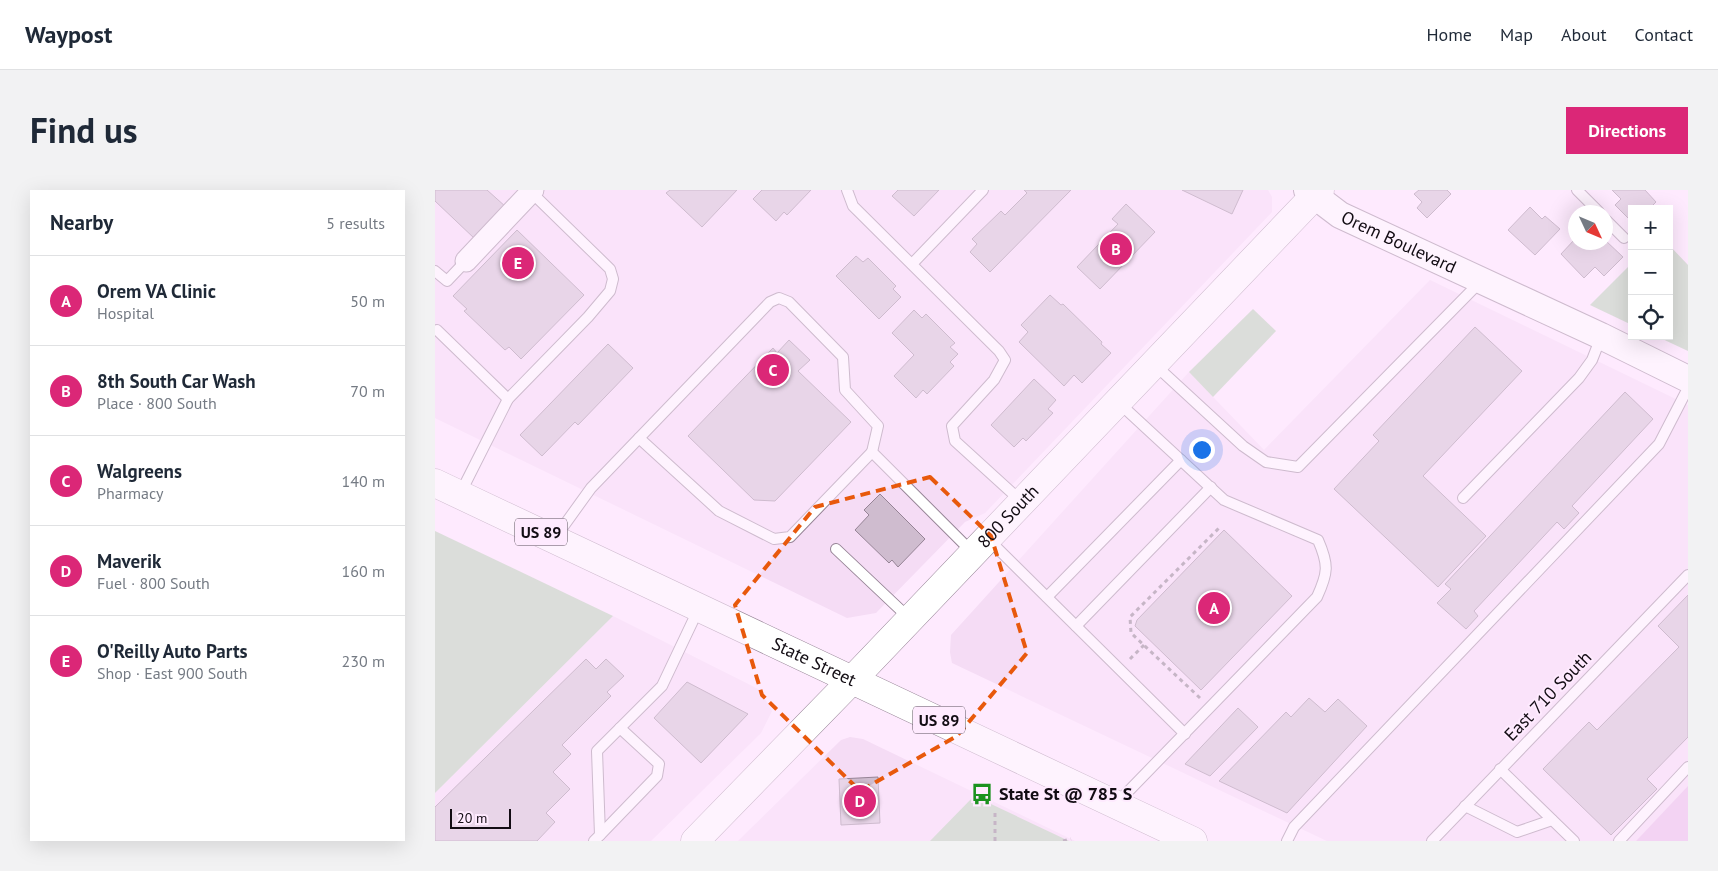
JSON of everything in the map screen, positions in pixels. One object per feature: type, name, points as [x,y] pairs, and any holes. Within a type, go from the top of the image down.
[{"type":"main road","name":"800 South","points":[[695,841],[1118,402],[1314,192]]},
{"type":"main road","name":"State Street","points":[[435,483],[1193,841]]},
{"type":"street","points":[[466,262],[532,191]]},
{"type":"street","name":"Orem Boulevard","points":[[1314,192],[1340,215],[1601,336],[1688,380]]},
{"type":"lane","points":[[847,190],[846,192],[853,206],[999,351],[1005,360],[994,380],[951,426],[955,441],[1022,502]]},
{"type":"lane","points":[[912,264],[983,190]]},
{"type":"lane","points":[[1577,190],[1592,205]]},
{"type":"lane","points":[[460,495],[508,399],[588,317],[610,291],[613,279],[610,268],[532,191]]},
{"type":"lane","points":[[1613,227],[1624,238]]},
{"type":"lane","points":[[435,271],[447,281],[466,262]]},
{"type":"lane","points":[[1154,364],[1243,446],[1266,462],[1298,467],[1489,283]]},
{"type":"lane","points":[[555,539],[591,488],[639,438],[770,302],[779,298],[789,302],[843,357],[845,390],[878,426],[872,452],[790,537],[774,539],[719,511],[639,438]]},
{"type":"lane","points":[[437,330],[508,399]]},
{"type":"lane","points":[[1463,498],[1579,378],[1593,360],[1601,336]]},
{"type":"lane","points":[[1287,841],[1294,827],[1659,444],[1688,388]]},
{"type":"lane","points":[[1115,804],[1317,597],[1326,578],[1325,556],[1319,540],[1224,500],[1118,402]]},
{"type":"lane","points":[[872,452],[980,545],[1047,597],[1185,734]]},
{"type":"lane","points":[[1047,597],[1181,460]]},
{"type":"lane","points":[[1076,626],[1211,487]]},
{"type":"lane","points":[[836,549],[910,619]]},
{"type":"lane","name":"East 710 South","points":[[1431,841],[1688,575]]},
{"type":"lane","points":[[597,838],[597,751],[662,686],[700,607]]},
{"type":"lane","points":[[597,838],[657,776],[659,764],[620,728]]},
{"type":"lane","points":[[1619,841],[1688,767]]},
{"type":"lane","points":[[1500,769],[1574,841]]},
{"type":"lane","points":[[1465,806],[1517,832],[1552,820]]},
{"type":"path","points":[[1200,698],[1131,633],[1130,617],[1221,526]]},
{"type":"path","points":[[995,808],[995,841]]},
{"type":"path","points":[[1063,841],[1071,839]]},
{"type":"highlighted area","points":[[930,477],[991,536],[1027,653],[957,736],[860,791],[762,695],[735,605],[815,507]]},
{"type":"shaded area","points":[[435,190],[1268,190],[1272,197],[1272,212],[985,513],[965,522],[876,613],[847,618],[435,418]]},
{"type":"shaded area","points":[[1430,280],[1688,405],[1688,787],[1636,841],[1327,841],[952,663],[950,652],[951,635],[1189,372],[1264,450]]},
{"type":"shaded area","points":[[613,616],[760,690],[772,711],[761,733],[651,841],[435,841],[435,793]]},
{"type":"shaded area","points":[[850,737],[863,739],[1075,841],[738,841],[841,740]]},
{"type":"shaded area","points":[[1688,786],[1688,841],[1636,841]]},
{"type":"green space","points":[[1673,249],[1688,265],[1688,351],[1665,340],[1673,340]]},
{"type":"green space","points":[[1628,267],[1628,323],[1590,305]]},
{"type":"green space","points":[[1253,309],[1276,331],[1213,397],[1189,372]]},
{"type":"green space","points":[[435,531],[613,616],[435,793]]},
{"type":"green space","points":[[974,796],[1069,841],[930,841]]},
{"type":"building","points":[[435,190],[487,190],[506,207],[475,239],[435,201]]},
{"type":"building","points":[[670,190],[737,190],[702,227],[666,193]]},
{"type":"building","points":[[762,190],[811,190],[787,215],[784,212],[776,221],[753,199]]},
{"type":"building","points":[[898,190],[939,190],[914,216],[892,196]]},
{"type":"building","points":[[1024,190],[1071,190],[990,272],[970,252],[977,244],[972,239],[1001,211],[1005,215],[1027,193]]},
{"type":"building","points":[[1182,190],[1243,190],[1232,214]]},
{"type":"building","points":[[1419,190],[1447,190],[1451,194],[1427,218],[1417,208],[1422,202],[1414,194]]},
{"type":"building","points":[[1612,190],[1645,190],[1656,202],[1653,205],[1628,205],[1628,218],[1615,205],[1621,199]]},
{"type":"building","points":[[1126,204],[1155,232],[1100,289],[1077,267],[1118,224],[1112,219]]},
{"type":"building","points":[[1530,207],[1542,219],[1545,216],[1560,229],[1535,255],[1508,230]]},
{"type":"building","points":[[517,230],[584,295],[521,359],[509,347],[505,350],[464,311],[467,309],[453,296]]},
{"type":"building","points":[[1568,246],[1568,250],[1613,250],[1613,248],[1623,257],[1604,276],[1595,267],[1584,278],[1561,254]]},
{"type":"building","points":[[856,256],[863,262],[868,258],[896,286],[893,289],[901,297],[879,319],[836,276]]},
{"type":"building","points":[[1050,295],[1061,305],[1063,304],[1111,353],[1082,383],[1074,375],[1064,386],[1019,342],[1028,332],[1021,325]]},
{"type":"building","points":[[914,310],[922,318],[926,314],[955,343],[950,347],[958,354],[950,362],[954,366],[927,394],[923,390],[916,398],[894,376],[914,355],[892,333]]},
{"type":"building","points":[[1475,327],[1522,371],[1423,476],[1486,536],[1438,587],[1334,489],[1379,441],[1373,435]]},
{"type":"building","points":[[789,340],[810,360],[798,371],[851,422],[775,501],[754,500],[688,436],[773,348],[777,353]]},
{"type":"building","points":[[608,344],[633,368],[578,425],[575,422],[542,456],[520,435]]},
{"type":"building","points":[[1034,379],[1056,400],[1048,409],[1053,413],[1026,441],[1023,438],[1014,447],[991,425]]},
{"type":"building","points":[[1625,392],[1653,419],[1572,506],[1579,513],[1564,529],[1557,522],[1474,611],[1478,616],[1466,629],[1437,603],[1451,589],[1445,584]]},
{"type":"building","points":[[880,494],[925,539],[898,567],[892,560],[889,563],[855,530],[869,515],[864,510]]},
{"type":"building","points":[[1224,530],[1292,596],[1201,690],[1135,626],[1137,620]]},
{"type":"building","points":[[1688,595],[1688,737],[1647,779],[1657,789],[1611,835],[1543,769],[1589,722],[1597,730],[1679,647],[1658,626]]},
{"type":"building","points":[[586,659],[596,669],[606,659],[624,676],[607,692],[611,696],[562,745],[571,754],[553,772],[570,789],[546,813],[555,822],[537,841],[435,841],[435,807]]},
{"type":"building","points":[[687,682],[748,714],[701,763],[654,718]]},
{"type":"building","points":[[1309,698],[1325,712],[1338,699],[1367,726],[1287,813],[1219,781],[1286,712],[1291,717]]},
{"type":"building","points":[[1238,708],[1258,727],[1210,776],[1185,764]]},
{"type":"building","points":[[878,777],[880,823],[841,825],[839,779]]},
{"type":"place","name":"8th South Car Wash","points":[[1116,249]]},
{"type":"place","name":"O'Reilly Auto Parts","points":[[518,263]]},
{"type":"place","name":"Walgreens","points":[[773,370]]},
{"type":"place","name":"Orem VA Clinic","points":[[1214,608]]},
{"type":"place","name":"State St @ 785 S","points":[[982,794]]},
{"type":"place","name":"Maverik","points":[[860,801]]}]
